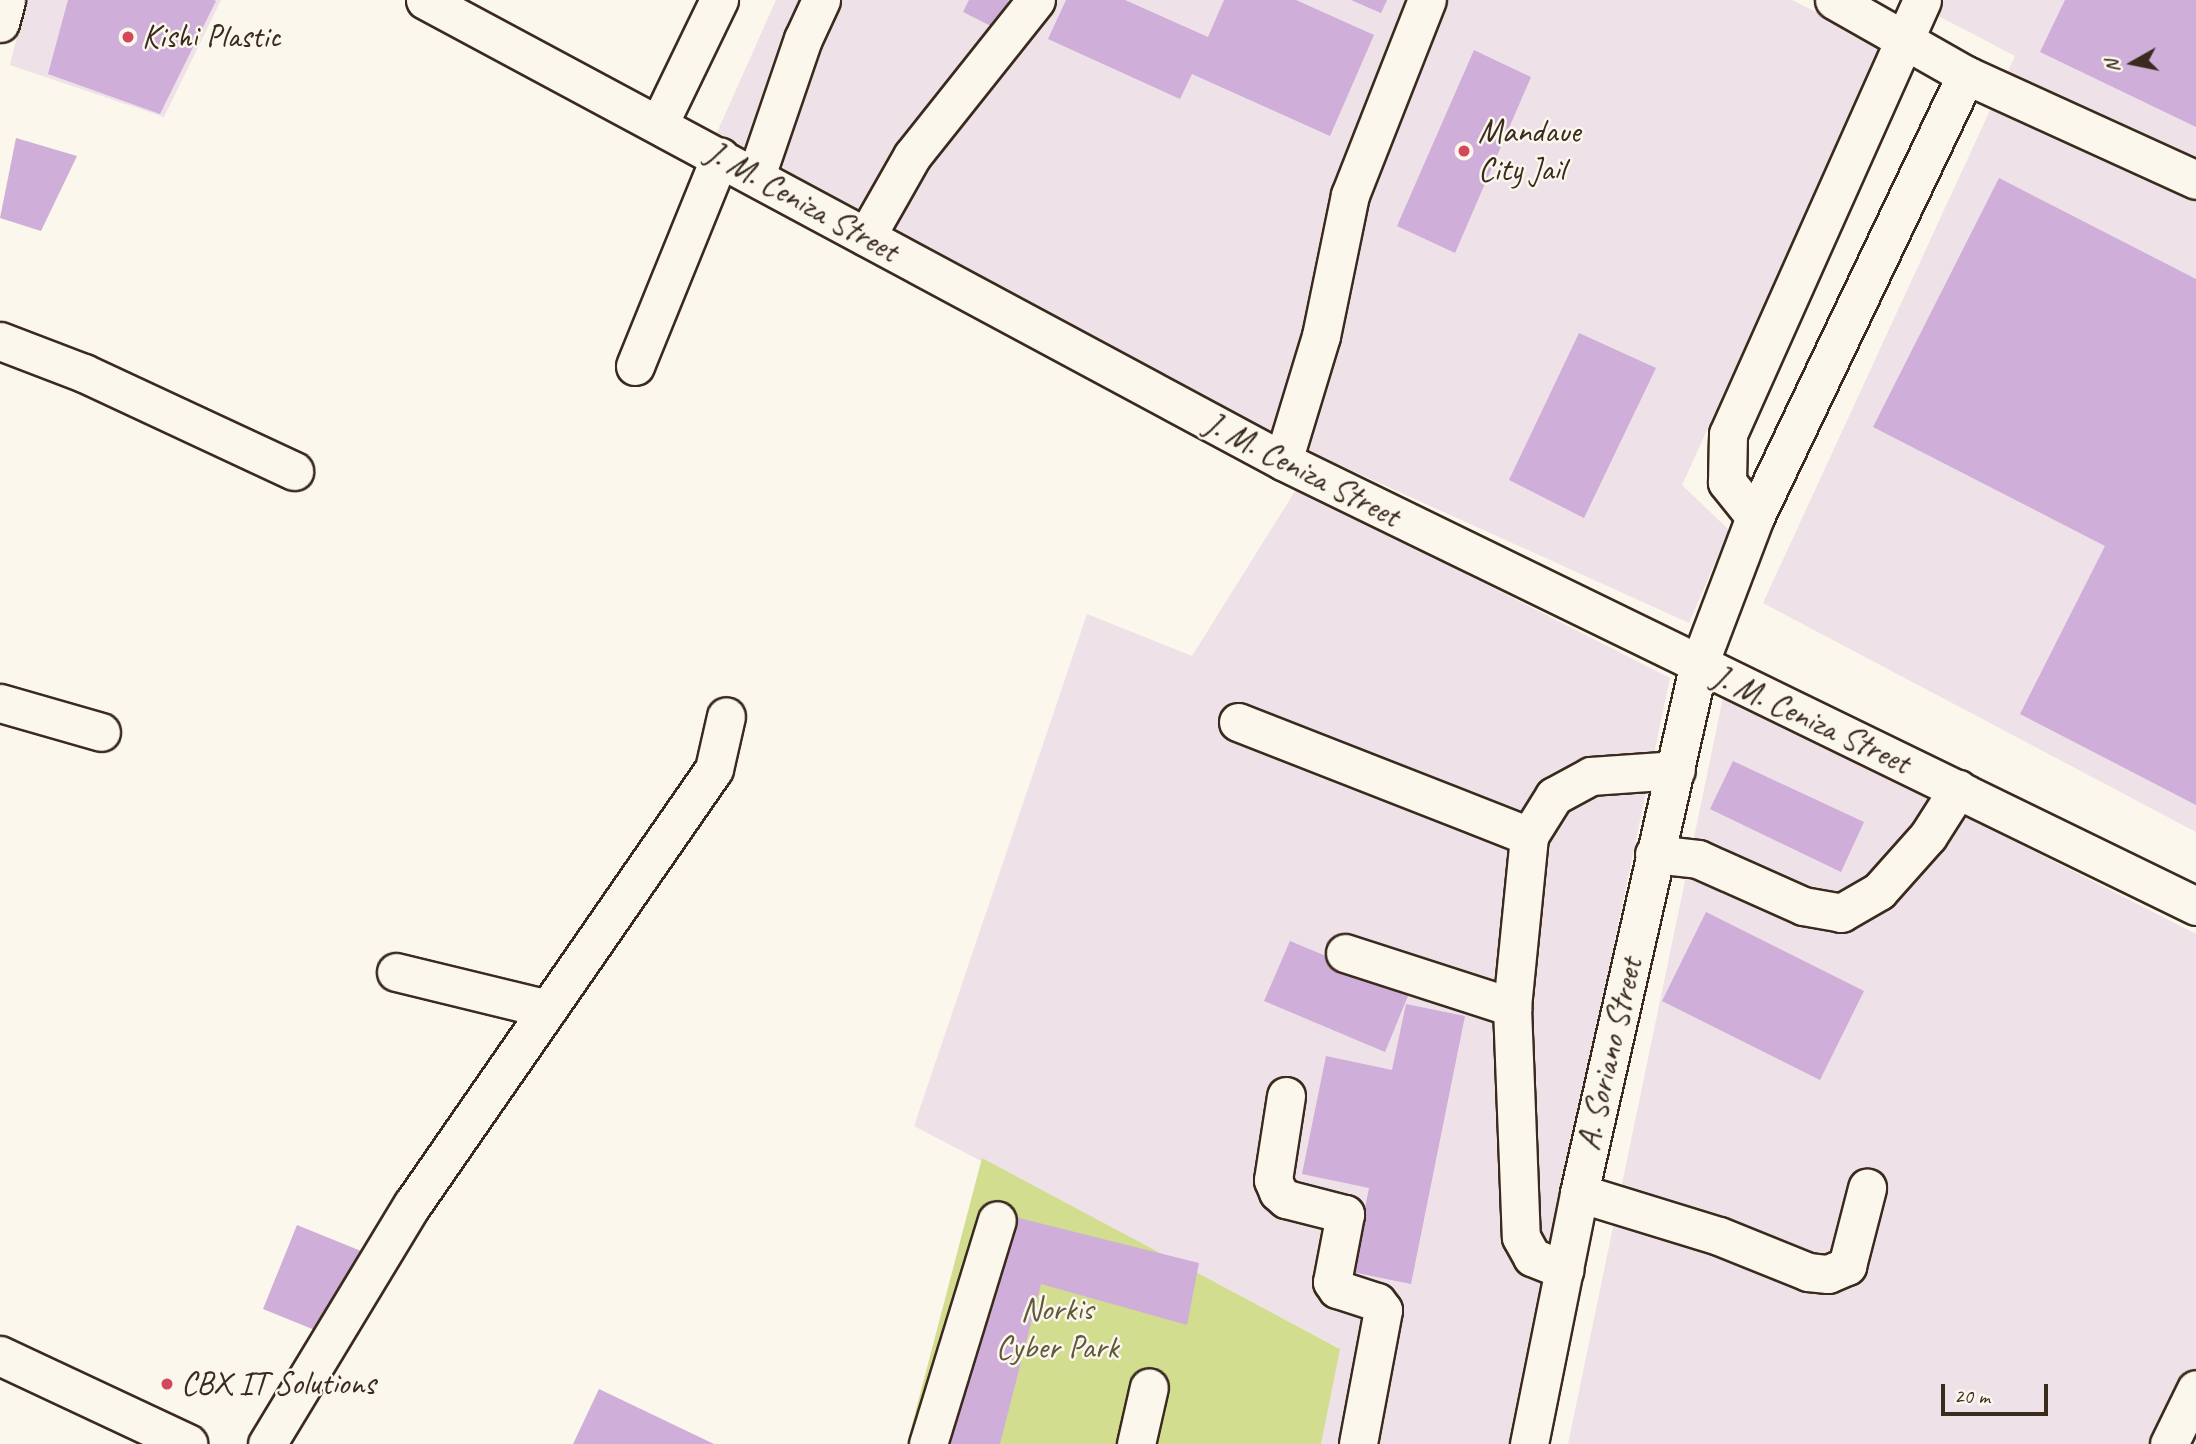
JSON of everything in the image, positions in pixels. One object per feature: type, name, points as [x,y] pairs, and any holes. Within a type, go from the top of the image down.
[{"type":"highway","points":[[0,1356],[188,1444]]},
{"type":"street","points":[[0,23],[6,0]]},
{"type":"street","name":"J. M. Ceniza Street","points":[[425,0],[1283,461],[1698,667],[1958,789],[2196,906]]},
{"type":"street","points":[[659,124],[719,0]]},
{"type":"street","points":[[756,176],[803,39],[821,0]]},
{"type":"street","points":[[866,237],[912,156],[1036,0]]},
{"type":"street","points":[[1283,461],[1321,336],[1350,195],[1427,0]]},
{"type":"street","points":[[1834,0],[1903,42],[1966,75],[2196,180]]},
{"type":"street","points":[[1755,517],[1727,482],[1728,434],[1922,0]]},
{"type":"street","name":"A. Soriano Street","points":[[1529,1444],[1579,1193],[1698,667],[1755,517],[1966,75]]},
{"type":"street","points":[[635,366],[720,157]]},
{"type":"street","points":[[0,341],[84,373],[294,471]]},
{"type":"street","points":[[0,703],[101,732]]},
{"type":"street","points":[[267,1444],[412,1205],[715,769],[726,716]]},
{"type":"street","points":[[1238,722],[1530,836]]},
{"type":"street","points":[[1564,1270],[1532,1257],[1521,1237],[1511,1007],[1530,836],[1554,796],[1591,776],[1676,770]]},
{"type":"street","points":[[1654,854],[1698,859],[1803,906],[1841,913],[1879,891],[1928,835],[1958,789]]},
{"type":"street","points":[[1345,953],[1511,1007]]},
{"type":"street","points":[[396,972],[548,1009]]},
{"type":"street","points":[[1286,1096],[1273,1180],[1278,1192],[1286,1199],[1345,1214],[1332,1282],[1337,1289],[1377,1302],[1383,1310],[1358,1444]]},
{"type":"street","points":[[1579,1193],[1719,1236],[1808,1272],[1828,1274],[1847,1266],[1867,1188]]},
{"type":"street","points":[[928,1444],[997,1220]]},
{"type":"street","points":[[1136,1444],[1149,1387]]},
{"type":"street","points":[[2169,1444],[2196,1389]]},
{"type":"shaded area","name":"Kishi Plastic","points":[[26,0],[221,0],[164,117],[10,65]]},
{"type":"shaded area","points":[[776,0],[1792,0],[1882,45],[1682,485],[1729,530],[1689,623],[1205,404],[715,137]]},
{"type":"shaded area","points":[[1908,0],[2196,0],[2196,832],[1763,603],[2015,56]]},
{"type":"shaded area","points":[[1297,488],[1670,678],[1509,1444],[1321,1444],[1339,1348],[914,1126],[1087,614],[1192,656]]},
{"type":"shaded area","points":[[1724,693],[2196,934],[2196,1444],[1568,1444]]},
{"type":"green space","name":"Norkis Cyber Park","points":[[982,1158],[1340,1349],[1321,1444],[907,1444]]},
{"type":"building","name":"Kishi Plastic","points":[[68,0],[216,1],[160,114],[48,74]]},
{"type":"building","points":[[969,0],[1009,0],[995,28],[963,12]]},
{"type":"building","points":[[1066,0],[1125,0],[1208,37],[1224,0],[1296,0],[1374,35],[1330,136],[1192,74],[1180,99],[1048,39]]},
{"type":"building","points":[[1351,0],[1387,0],[1381,13]]},
{"type":"building","points":[[2065,0],[2196,0],[2196,127],[2040,52]]},
{"type":"building","name":"Mandaue City Jail","points":[[1474,50],[1531,77],[1455,253],[1397,226]]},
{"type":"building","points":[[16,138],[77,156],[41,231],[0,218]]},
{"type":"building","points":[[1999,178],[2196,279],[2196,805],[2020,714],[2105,546],[1873,427]]},
{"type":"building","points":[[1579,333],[1656,368],[1584,518],[1509,480]]},
{"type":"building","points":[[1733,761],[1864,822],[1841,872],[1710,809]]},
{"type":"building","points":[[1706,912],[1864,991],[1820,1080],[1662,1001]]},
{"type":"building","points":[[1290,941],[1410,991],[1385,1052],[1264,1001]]},
{"type":"building","points":[[1406,1004],[1465,1016],[1411,1284],[1352,1272],[1369,1188],[1302,1174],[1326,1056],[1392,1070]]},
{"type":"building","points":[[1011,1216],[1199,1263],[1187,1325],[1041,1284],[1000,1444],[950,1444]]},
{"type":"building","points":[[297,1225],[361,1251],[327,1335],[263,1309]]},
{"type":"building","points":[[599,1389],[714,1444],[573,1444]]},
{"type":"place","name":"Kishi Plastic","points":[[128,37]]},
{"type":"place","name":"Mandaue City Jail","points":[[1464,151]]},
{"type":"place","name":"CBX IT Solutions","points":[[167,1384]]}]
